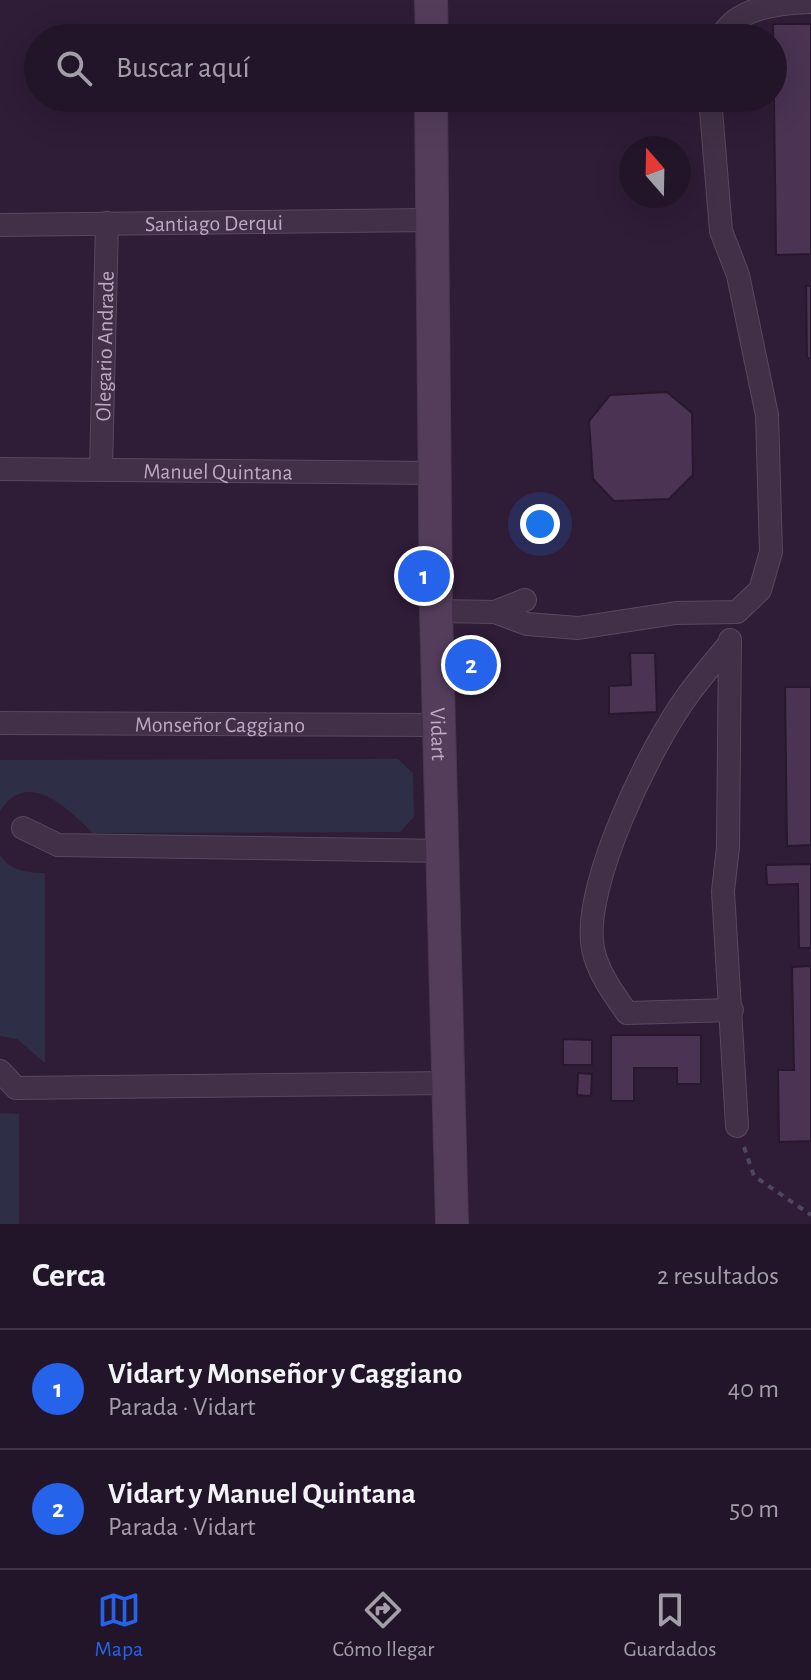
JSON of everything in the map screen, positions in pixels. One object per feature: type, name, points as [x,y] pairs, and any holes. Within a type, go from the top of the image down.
[{"type":"street","points":[[431,0],[432,24]]},
{"type":"street","points":[[736,24],[747,13],[786,3],[811,2]]},
{"type":"street","name":"Vidart","points":[[431,112],[436,611],[452,1224]]},
{"type":"street","points":[[711,112],[721,231],[738,275],[767,415],[771,552],[760,590],[737,612],[730,643],[728,847],[723,891],[737,1126]]},
{"type":"street","name":"Santiago Derqui","points":[[0,225],[430,220]]},
{"type":"street","name":"Olegario Andrade","points":[[101,468],[107,223]]},
{"type":"street","name":"Manuel Quintana","points":[[0,469],[435,473]]},
{"type":"street","points":[[495,612],[525,600]]},
{"type":"street","points":[[436,611],[495,612],[527,624],[578,628],[676,613],[737,612]]},
{"type":"street","points":[[730,643],[686,697],[633,792],[592,909],[593,948],[604,980],[627,1013],[732,1010]]},
{"type":"street","name":"Monseñor Caggiano","points":[[0,723],[439,725]]},
{"type":"street","points":[[23,828],[58,845],[444,851]]},
{"type":"street","points":[[0,1071],[16,1088],[449,1083]]},
{"type":"path","points":[[737,1126],[754,1176],[811,1215]]},
{"type":"shaded area","points":[[398,759],[413,773],[414,817],[400,832],[93,833],[60,804],[35,793],[23,793],[11,798],[0,811],[0,760]]},
{"type":"shaded area","points":[[0,855],[14,868],[45,873],[45,1063],[17,1039],[0,1036]]},
{"type":"shaded area","points":[[0,1113],[19,1114],[19,1224],[0,1224]]},
{"type":"building","points":[[787,24],[811,24],[811,254],[776,255],[774,112],[787,112]]},
{"type":"building","points":[[806,286],[811,286],[811,358],[807,358]]},
{"type":"building","points":[[667,392],[692,413],[693,475],[669,499],[614,501],[593,479],[589,421],[610,395]]},
{"type":"building","points":[[630,653],[655,653],[657,712],[609,714],[609,686],[631,685]]},
{"type":"building","points":[[785,687],[811,687],[811,845],[787,846]]},
{"type":"building","points":[[811,864],[811,948],[799,948],[798,884],[767,885],[766,865]]},
{"type":"building","points":[[811,966],[811,1141],[779,1142],[778,1070],[794,1070],[792,967]]},
{"type":"building","points":[[611,1035],[701,1035],[701,1084],[677,1084],[677,1068],[634,1068],[634,1101],[611,1101]]},
{"type":"building","points":[[563,1039],[592,1040],[592,1065],[563,1065]]},
{"type":"building","points":[[578,1073],[592,1074],[591,1096],[577,1095]]},
{"type":"place","name":"Vidart y Monseñor y Caggiano","points":[[424,576]]},
{"type":"place","name":"Vidart y Manuel Quintana","points":[[471,665]]}]
